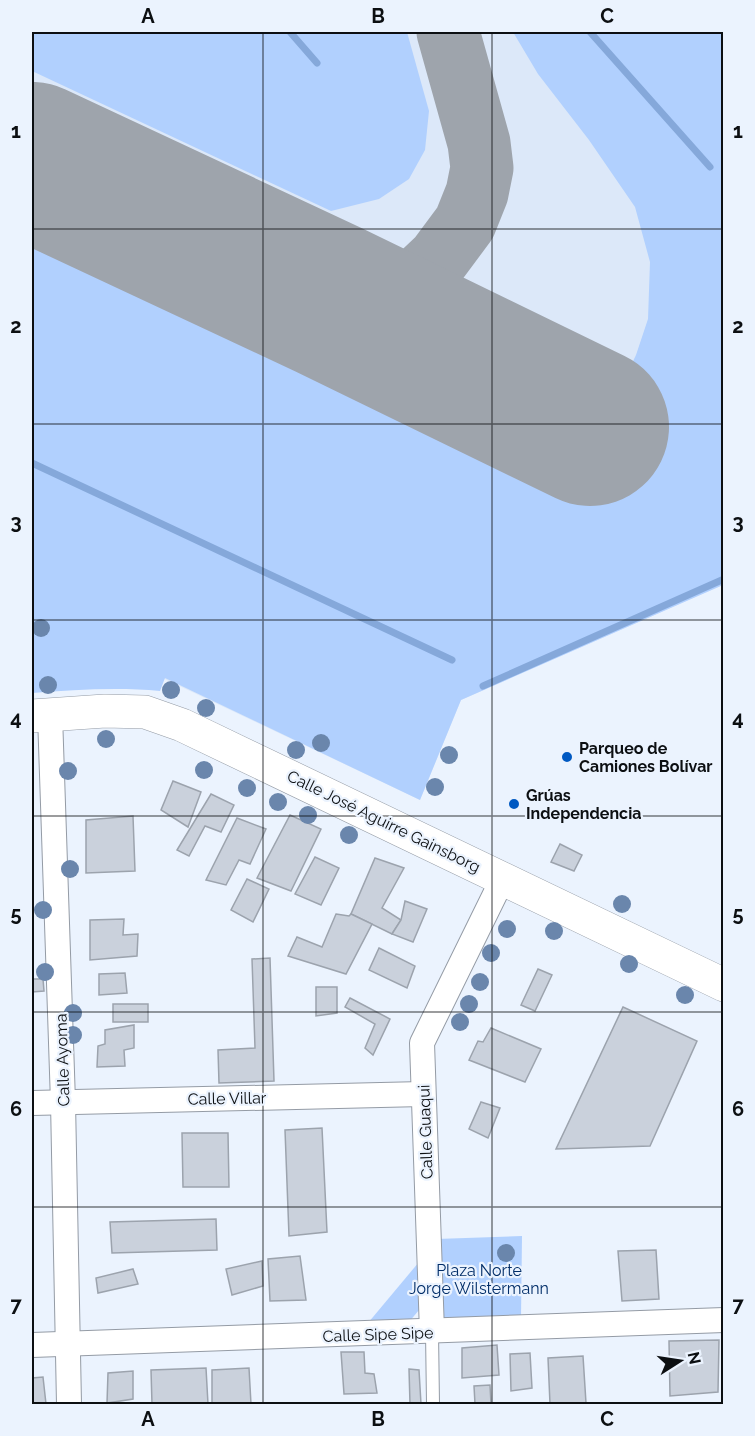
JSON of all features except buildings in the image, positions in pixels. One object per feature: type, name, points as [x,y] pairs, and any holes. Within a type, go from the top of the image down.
[{"type":"highway","name":"Calle José Aguirre Gainsborg","points":[[41,716],[105,711],[145,712],[182,725],[723,985]]},
{"type":"street","name":"Calle Ayoma","points":[[41,716],[63,1102],[69,1404]]},
{"type":"street","name":"Calle Guaqui","points":[[432,1332],[422,1043],[503,878]]},
{"type":"street","name":"Calle Villar","points":[[32,1103],[423,1094]]},
{"type":"street","name":"Calle Sipe Sipe","points":[[32,1345],[723,1320]]},
{"type":"lane","name":"Calle Guaqui","points":[[432,1332],[434,1404]]},
{"type":"shaded area","points":[[32,32],[723,32],[723,585],[461,700],[420,800],[32,616]]},
{"type":"green space","points":[[32,32],[407,32],[429,111],[425,150],[409,179],[379,199],[331,211],[32,71]]},
{"type":"green space","points":[[513,32],[723,32],[723,585],[461,700],[420,800],[165,678],[160,691],[112,689],[32,693],[32,243],[567,498],[636,355],[648,319],[650,262],[635,207],[589,140],[538,74]]},
{"type":"green space","name":"Plaza Norte Jorge Wilstermann","points":[[522,1236],[521,1317],[446,1322],[438,1312],[436,1239]]},
{"type":"green space","name":"Plaza Norte Jorge Wilstermann","points":[[419,1262],[419,1310],[409,1322],[368,1323]]},
{"type":"waterway","points":[[290,32],[317,63]]},
{"type":"waterway","points":[[590,32],[710,167]]},
{"type":"waterway","points":[[32,463],[452,660]]},
{"type":"waterway","points":[[483,686],[724,579]]},
{"type":"taxiway","points":[[329,300],[361,299],[395,289],[420,276],[439,258],[465,223],[477,193],[482,168],[479,143],[448,32]]},
{"type":"runway","points":[[32,161],[329,300],[590,427]]},
{"type":"place","name":"Parqueo de Camiones Bolívar","points":[[567,757]]},
{"type":"place","name":"Grúas Independencia","points":[[514,804]]}]
